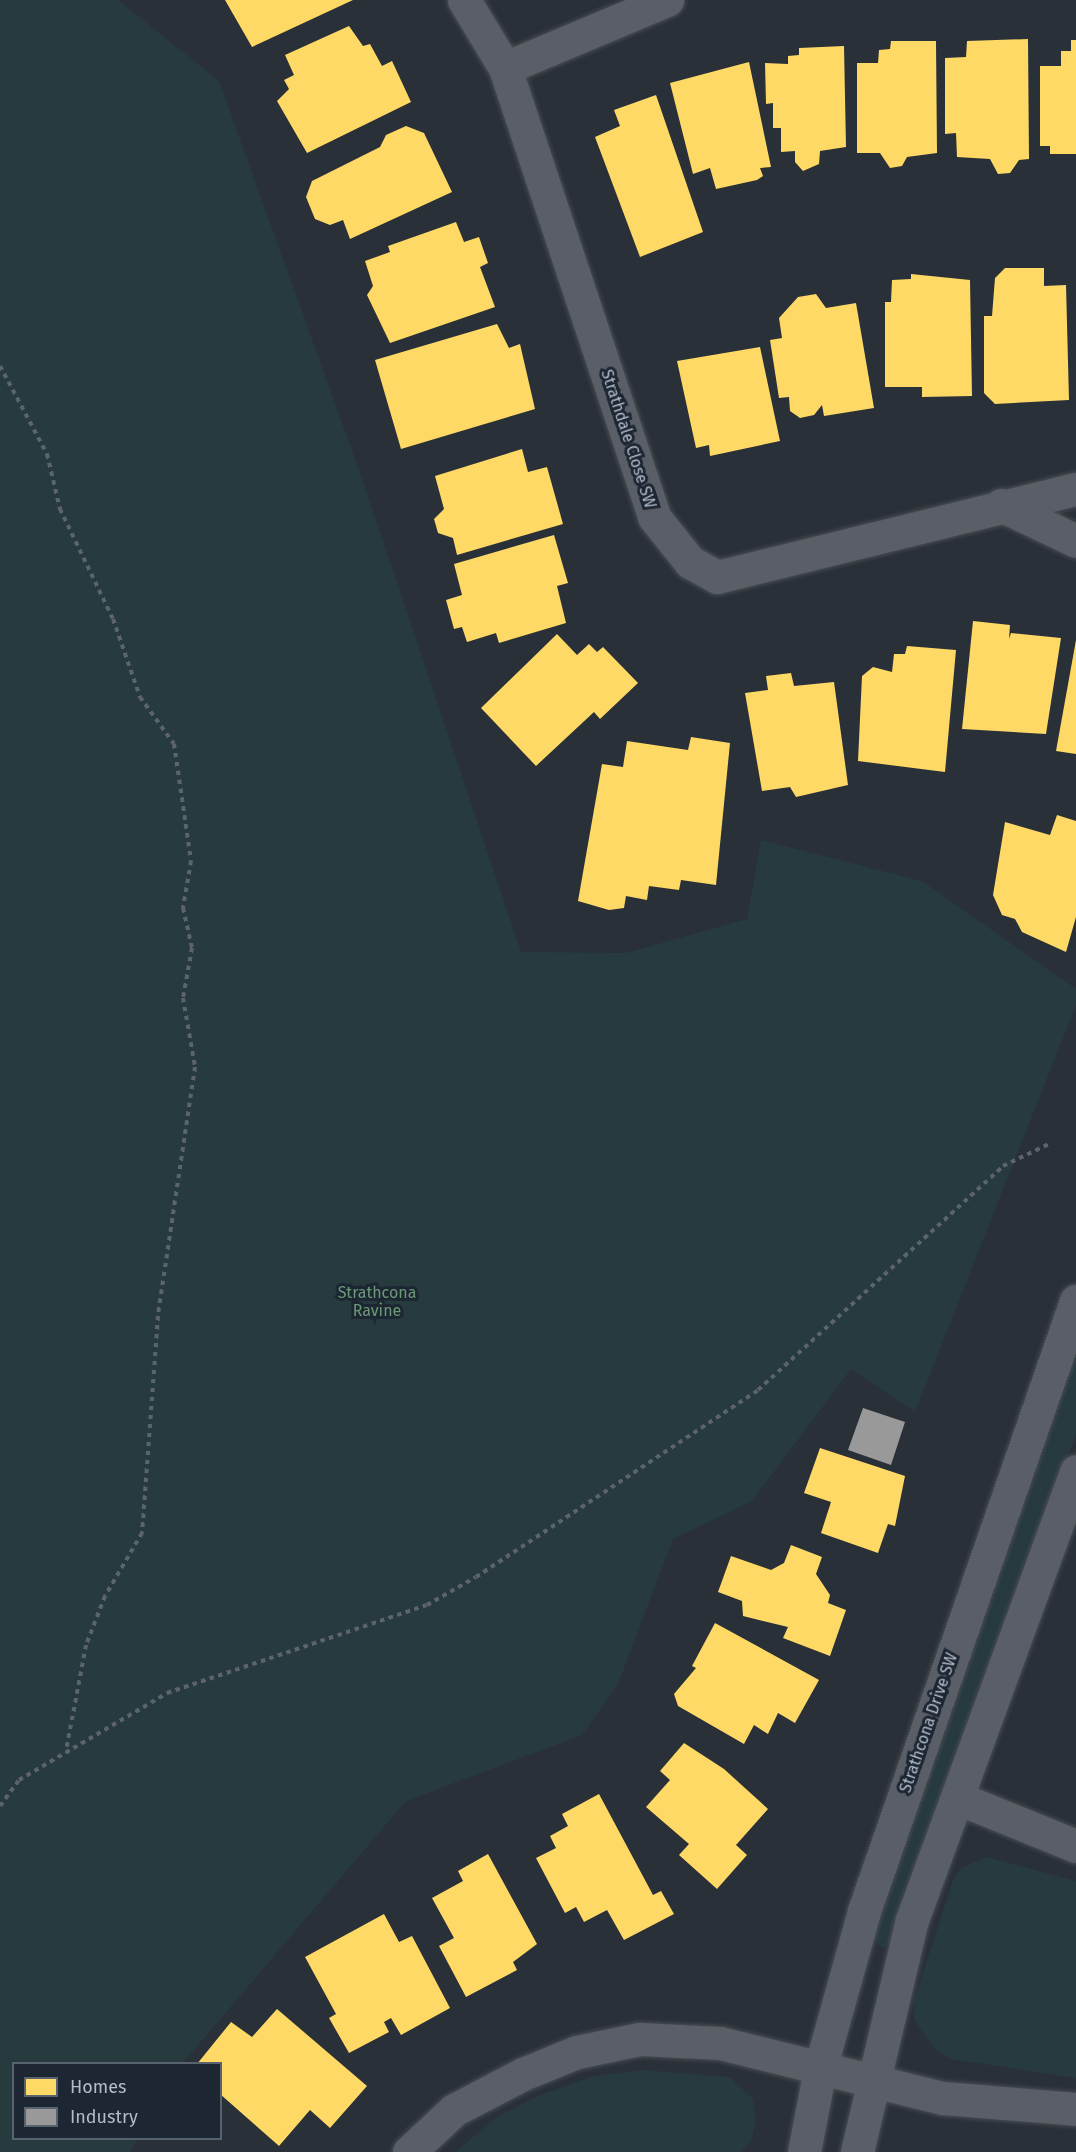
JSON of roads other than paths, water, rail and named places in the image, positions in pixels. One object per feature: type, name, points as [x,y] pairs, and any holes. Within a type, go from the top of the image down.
[{"type":"street","name":"Strathdale Close SW","points":[[464,0],[505,68],[654,517],[690,562],[717,577],[1001,505],[1076,489]]},
{"type":"street","points":[[505,68],[667,0]]},
{"type":"street","points":[[1001,505],[1076,541]]},
{"type":"street","name":"Strathcona Drive SW","points":[[804,2152],[820,2069],[864,1911],[1076,1301]]},
{"type":"street","points":[[857,2152],[870,2082],[912,1920],[960,1798],[1076,1471]]},
{"type":"street","points":[[960,1798],[1076,1846]]},
{"type":"street","points":[[409,2152],[454,2110],[523,2074],[578,2052],[640,2039],[720,2043],[870,2082],[943,2098],[1076,2109]]},
{"type":"park label","name":"Strathcona Ravine","points":[[377,1302]]}]
